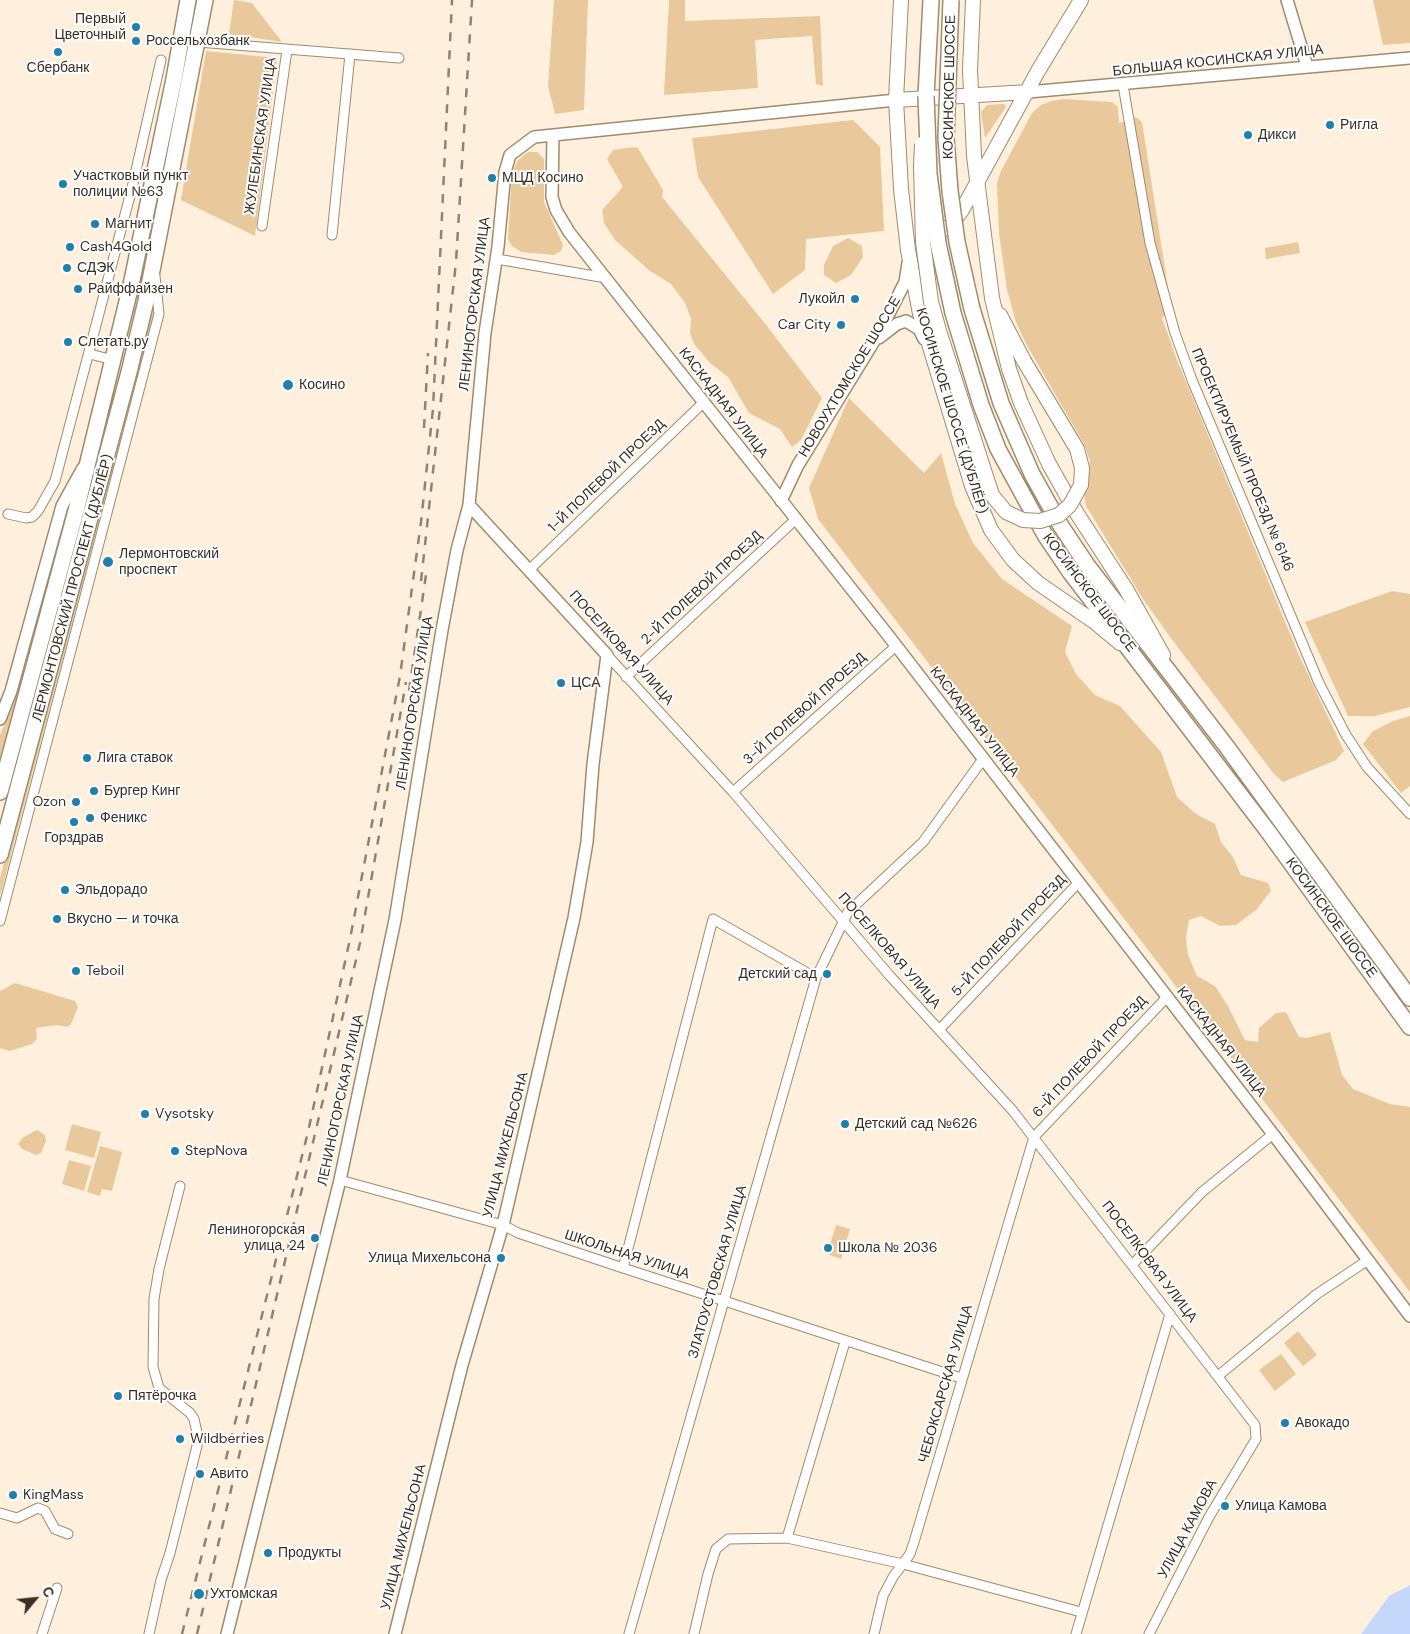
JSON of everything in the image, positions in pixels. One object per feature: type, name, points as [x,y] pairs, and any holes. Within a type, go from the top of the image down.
[{"type":"main road","points":[[0,792],[77,507],[113,360],[174,79],[188,0]]},
{"type":"main road","points":[[0,855],[107,457],[146,301],[205,0]]},
{"type":"main road","name":"КОСИНСКОЕ ШОССЕ (ДУБЛЁР)","points":[[901,0],[896,100],[908,250],[929,350],[976,499],[991,530],[1001,545],[1032,578],[1096,623],[1141,663]]},
{"type":"main road","name":"КОСИНСКОЕ ШОССЕ","points":[[931,0],[926,96],[929,174],[938,243],[953,313],[981,405],[1015,483],[1045,535],[1070,572],[1267,830],[1410,1027]]},
{"type":"main road","name":"КОСИНСКОЕ ШОССЕ","points":[[951,0],[946,138],[950,191],[957,242],[972,309],[1001,403],[1016,440],[1048,504],[1087,565],[1185,692],[1410,998]]},
{"type":"main road","points":[[973,0],[970,97],[977,184],[992,296],[1009,369],[1049,464],[1076,512],[1126,589],[1185,692]]},
{"type":"main road","points":[[903,205],[912,221],[924,232],[936,233],[950,226],[977,184],[1038,71],[1081,0]]},
{"type":"main road","points":[[896,100],[1028,92]]},
{"type":"main road","points":[[926,96],[921,166],[923,242],[936,320],[992,495],[1006,512],[1023,520],[1040,521],[1059,515],[1070,505],[1081,486],[1082,468],[1077,449],[1024,361],[992,296]]},
{"type":"street","points":[[1287,0],[1307,66]]},
{"type":"street","points":[[198,42],[399,58]]},
{"type":"street","name":"ЖУЛЕБИНСКАЯ УЛИЦА","points":[[262,226],[287,50]]},
{"type":"street","points":[[332,235],[350,54]]},
{"type":"street","name":"БОЛЬШАЯ КОСИНСКАЯ УЛИЦА","points":[[1028,92],[1410,58]]},
{"type":"street","points":[[8,514],[26,518],[32,517],[52,488],[90,354],[161,60]]},
{"type":"street","name":"ПРОЕКТИРУЕМЫЙ ПРОЕЗД № 6146","points":[[1122,85],[1152,251],[1175,333],[1192,380],[1319,683],[1346,736],[1367,767],[1410,814]]},
{"type":"street","name":"ЛЕНИНОГОРСКАЯ УЛИЦА","points":[[227,1634],[340,1180],[395,920],[453,570],[469,505],[485,333],[497,259],[505,172],[510,156],[534,137],[553,134],[896,100]]},
{"type":"street","name":"КАСКАДНАЯ УЛИЦА","points":[[553,134],[552,192],[556,210],[569,232],[896,646],[1273,1134],[1410,1316]]},
{"type":"street","name":"НОВОУХТОМСКОЕ ШОССЕ","points":[[781,500],[798,464],[872,344],[905,282],[908,250]]},
{"type":"street","points":[[497,259],[606,278]]},
{"type":"street","name":"ЛЕРМОНТОВСКИЙ ПРОСПЕКТ (ДУБЛЁР)","points":[[0,921],[159,314],[154,261]]},
{"type":"street","points":[[128,296],[146,301],[159,314]]},
{"type":"street","points":[[872,344],[896,324],[906,321],[919,329],[929,350]]},
{"type":"street","points":[[90,354],[113,360]]},
{"type":"street","name":"1-Й ПОЛЕВОЙ ПРОЕЗД","points":[[530,569],[703,403]]},
{"type":"street","name":"ЛЕРМОНТОВСКИЙ ПРОСПЕКТ (ДУБЛЁР)","points":[[0,719],[11,691],[62,506],[88,458]]},
{"type":"street","name":"ПОСЕЛКОВАЯ УЛИЦА","points":[[469,505],[530,569],[626,677],[733,792],[939,1030],[979,1071],[1034,1137],[1255,1425],[1256,1439]]},
{"type":"street","name":"2-Й ПОЛЕВОЙ ПРОЕЗД","points":[[626,677],[796,519]]},
{"type":"street","name":"3-Й ПОЛЕВОЙ ПРОЕЗД","points":[[733,792],[896,646]]},
{"type":"street","name":"УЛИЦА МИХЕЛЬСОНА","points":[[396,1634],[462,1365],[503,1226],[574,918],[587,842],[593,764],[607,655]]},
{"type":"street","name":"ЗЛАТОУСТОВСКАЯ УЛИЦА","points":[[630,1634],[816,978],[843,921],[856,904],[922,842],[983,759]]},
{"type":"street","name":"5-Й ПОЛЕВОЙ ПРОЕЗД","points":[[939,1030],[1079,882]]},
{"type":"street","points":[[623,1268],[713,919],[816,978]]},
{"type":"street","name":"6-Й ПОЛЕВОЙ ПРОЕЗД","points":[[1034,1137],[1167,997]]},
{"type":"street","points":[[1132,1265],[1208,1186],[1273,1134]]},
{"type":"street","name":"ЧЕБОКСАРСКАЯ УЛИЦА","points":[[874,1634],[883,1596],[914,1542],[961,1378],[1034,1137]]},
{"type":"street","name":"ШКОЛЬНАЯ УЛИЦА","points":[[340,1180],[503,1226],[518,1233],[845,1342],[961,1378]]},
{"type":"street","points":[[149,1634],[160,1580],[170,1553],[197,1446],[196,1426],[190,1413],[162,1393],[155,1380],[153,1367],[154,1299],[159,1269],[180,1186]]},
{"type":"street","points":[[1218,1376],[1317,1294],[1368,1260]]},
{"type":"street","points":[[1076,1634],[1170,1314]]},
{"type":"street","points":[[787,1538],[845,1342]]},
{"type":"street","name":"УЛИЦА КАМОВА","points":[[1149,1634],[1209,1517],[1256,1439]]},
{"type":"street","points":[[0,1513],[17,1518],[38,1508],[45,1511],[56,1529],[68,1534]]},
{"type":"street","points":[[694,1634],[716,1549],[728,1538],[787,1538],[903,1564],[1081,1612]]},
{"type":"street","points":[[42,1634],[57,1588]]},
{"type":"shaded area","points":[[234,0],[252,3],[282,42],[229,34]]},
{"type":"shaded area","points":[[554,0],[588,0],[584,110],[555,114],[548,86]]},
{"type":"shaded area","points":[[669,0],[685,0],[685,21],[820,16],[823,86],[816,84],[812,36],[755,40],[758,88],[664,95]]},
{"type":"shaded area","points":[[1373,0],[1410,0],[1410,43],[1383,45]]},
{"type":"shaded area","points":[[206,51],[277,58],[255,236],[181,200]]},
{"type":"shaded area","points":[[1064,99],[1112,102],[1118,107],[1119,123],[1136,117],[1142,122],[1171,307],[1162,318],[1177,360],[1298,653],[1344,751],[1336,760],[1283,782],[1274,774],[1170,637],[1143,599],[1086,506],[1084,494],[1088,484],[1090,461],[1084,444],[1026,344],[1016,322],[1007,290],[999,233],[997,183],[1001,171],[1032,113],[1041,105]]},
{"type":"shaded area","points":[[1004,104],[1006,107],[985,138],[981,112],[987,105]]},
{"type":"shaded area","points":[[853,120],[880,147],[884,231],[806,239],[805,270],[773,294],[698,177],[692,138]]},
{"type":"shaded area","points":[[638,148],[663,190],[662,197],[767,326],[822,398],[801,440],[792,447],[780,429],[749,413],[728,377],[710,363],[694,344],[690,333],[691,319],[685,303],[671,284],[650,271],[615,240],[604,223],[602,210],[623,187],[607,159],[613,150]]},
{"type":"shaded area","points":[[528,152],[537,152],[544,159],[544,202],[563,245],[561,251],[554,255],[521,252],[512,246],[508,239],[512,173],[518,160]]},
{"type":"shaded area","points":[[848,238],[862,246],[863,257],[851,275],[836,283],[824,275],[824,265],[833,246]]},
{"type":"shaded area","points":[[1298,242],[1300,253],[1266,259],[1265,248]]},
{"type":"shaded area","points":[[151,310],[154,313],[0,896],[0,878]]},
{"type":"shaded area","points":[[849,398],[924,473],[941,453],[955,504],[973,543],[1002,579],[1072,626],[1065,652],[1076,674],[1095,695],[1120,706],[1161,752],[1177,797],[1196,814],[1215,824],[1221,842],[1233,857],[1241,875],[1268,883],[1271,891],[1256,910],[1236,925],[1220,926],[1201,916],[1189,920],[1186,937],[1188,955],[1197,976],[1215,986],[1228,1006],[1245,1040],[1258,1042],[1259,1028],[1276,1013],[1286,1012],[1299,1037],[1307,1038],[1330,1032],[1342,1075],[1353,1089],[1390,1104],[1410,1107],[1410,1292],[818,519],[809,488]]},
{"type":"shaded area","points":[[70,502],[0,768],[0,735],[15,699]]},
{"type":"shaded area","points":[[1392,591],[1410,594],[1410,707],[1375,716],[1348,716],[1305,622]]},
{"type":"shaded area","points":[[1410,716],[1410,786],[1401,793],[1363,744],[1373,731],[1393,721]]},
{"type":"shaded area","points":[[15,983],[75,1001],[78,1007],[71,1024],[67,1027],[57,1025],[36,1028],[37,1039],[32,1044],[10,1051],[0,1048],[0,991]]},
{"type":"shaded area","points":[[72,1124],[101,1132],[94,1158],[65,1150]]},
{"type":"shaded area","points":[[37,1130],[45,1135],[46,1141],[41,1153],[36,1155],[22,1149],[18,1144],[22,1138]]},
{"type":"shaded area","points":[[100,1146],[122,1152],[112,1191],[102,1189],[100,1196],[87,1192]]},
{"type":"shaded area","points":[[69,1160],[91,1166],[84,1191],[62,1184]]},
{"type":"shaded area","points":[[836,1225],[850,1229],[841,1259],[827,1254]]},
{"type":"shaded area","points":[[1298,1331],[1317,1355],[1303,1366],[1284,1343]]},
{"type":"shaded area","points":[[1281,1354],[1296,1374],[1275,1391],[1259,1370]]},
{"type":"water","points":[[1410,1585],[1410,1634],[1361,1634],[1389,1596]]},
{"type":"railway","points":[[182,1634],[308,1132],[350,939],[400,676],[421,522],[433,409],[452,0]]},
{"type":"railway","points":[[421,581],[456,262],[472,0]]},
{"type":"railway","points":[[424,428],[428,353]]},
{"type":"railway","points":[[409,691],[426,575]]},
{"type":"railway","points":[[197,1634],[360,943],[406,682]]},
{"type":"place","name":"Первый Цветочный","points":[[136,27]]},
{"type":"place","name":"Россельхозбанк","points":[[136,41]]},
{"type":"place","name":"Сбербанк","points":[[58,52]]},
{"type":"place","name":"Ригла","points":[[1330,125]]},
{"type":"place","name":"Дикси","points":[[1248,135]]},
{"type":"place","name":"МЦД Косино","points":[[492,178]]},
{"type":"place","name":"Участковый пункт полиции №63","points":[[63,184]]},
{"type":"place","name":"Магнит","points":[[95,224]]},
{"type":"place","name":"Cash4Gold","points":[[70,247]]},
{"type":"place","name":"СДЭК","points":[[67,268]]},
{"type":"place","name":"Райффайзен","points":[[78,289]]},
{"type":"place","name":"Лукойл","points":[[855,299]]},
{"type":"place","name":"Car City","points":[[841,325]]},
{"type":"place","name":"Слетать.ру","points":[[68,342]]},
{"type":"place","name":"Косино","points":[[288,385]]},
{"type":"place","name":"Лермонтовский проспект","points":[[108,562]]},
{"type":"place","name":"ЦСА","points":[[561,683]]},
{"type":"place","name":"Лига ставок","points":[[87,758]]},
{"type":"place","name":"Бургер Кинг","points":[[94,791]]},
{"type":"place","name":"Ozon","points":[[76,802]]},
{"type":"place","name":"Феникс","points":[[90,818]]},
{"type":"place","name":"Горздрав","points":[[74,822]]},
{"type":"place","name":"Эльдорадо","points":[[65,890]]},
{"type":"place","name":"Вкусно — и точка","points":[[57,919]]},
{"type":"place","name":"Teboil","points":[[76,971]]},
{"type":"place","name":"Детский сад","points":[[827,974]]},
{"type":"place","name":"Vysotsky","points":[[145,1114]]},
{"type":"place","name":"Детский сад №626","points":[[845,1124]]},
{"type":"place","name":"StepNova","points":[[175,1151]]},
{"type":"place","name":"Лениногорская улица, 24","points":[[315,1238]]},
{"type":"place","name":"Школа № 2036","points":[[828,1248]]},
{"type":"place","name":"Улица Михельсона","points":[[501,1258]]},
{"type":"place","name":"Пятёрочка","points":[[118,1396]]},
{"type":"place","name":"Авокадо","points":[[1285,1423]]},
{"type":"place","name":"Wildberries","points":[[180,1439]]},
{"type":"place","name":"Авито","points":[[200,1474]]},
{"type":"place","name":"KingMass","points":[[13,1495]]},
{"type":"place","name":"Улица Камова","points":[[1225,1506]]},
{"type":"place","name":"Продукты","points":[[268,1553]]},
{"type":"place","name":"Ухтомская","points":[[199,1594]]}]
